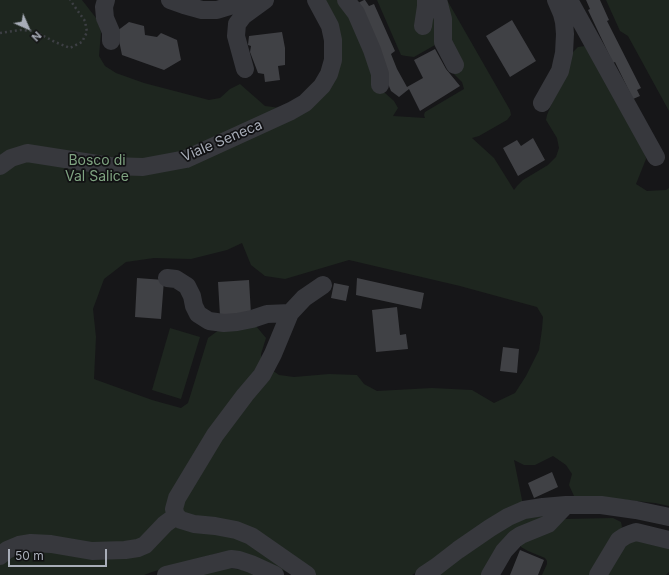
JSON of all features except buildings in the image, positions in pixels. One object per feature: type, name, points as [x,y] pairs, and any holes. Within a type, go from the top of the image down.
[{"type":"street","points":[[106,0],[104,6],[105,18],[111,32],[111,41]]},
{"type":"street","points":[[170,0],[202,10],[217,10],[245,0]]},
{"type":"street","points":[[246,69],[236,36],[237,24],[243,16],[265,0]]},
{"type":"street","name":"Viale Seneca","points":[[0,166],[11,158],[27,152],[110,166],[143,167],[186,159],[300,106],[314,95],[322,86],[329,74],[333,60],[333,40],[330,26],[316,0]]},
{"type":"street","points":[[346,0],[356,13],[372,50],[380,74],[380,85]]},
{"type":"street","points":[[423,26],[426,0]]},
{"type":"street","points":[[438,0],[442,19],[443,42],[455,64]]},
{"type":"street","points":[[542,103],[560,71],[564,54],[564,22],[556,0]]},
{"type":"street","points":[[569,0],[656,157]]},
{"type":"street","points":[[167,278],[176,280],[187,286],[198,314],[209,321],[237,322],[267,314],[290,313]]},
{"type":"street","points":[[307,575],[251,536],[236,530],[194,524],[181,520],[176,516],[174,509],[177,498],[215,435],[262,375],[273,354],[290,313],[304,298],[323,285]]},
{"type":"street","points":[[424,575],[490,528],[508,517],[524,510],[566,505],[601,505],[669,517]]},
{"type":"street","points":[[490,575],[504,551],[515,539],[548,524],[566,505]]},
{"type":"street","points":[[0,556],[7,550],[19,545],[31,544],[51,544],[92,551],[138,548],[145,545],[165,524],[176,516]]},
{"type":"street","points":[[598,575],[619,540],[625,536],[636,532],[669,540]]},
{"type":"street","points":[[166,575],[231,559],[251,564],[275,575]]},
{"type":"path","points":[[0,33],[20,30],[34,31],[70,48],[82,42],[87,32],[85,21],[70,0]]},
{"type":"green space","name":"Bosco di Val Salice","points":[[0,0],[82,0],[96,18],[101,32],[99,56],[105,66],[116,73],[144,83],[209,100],[220,98],[230,89],[240,84],[265,106],[280,108],[336,74],[323,0],[349,0],[376,85],[394,101],[398,108],[393,116],[425,118],[425,112],[464,89],[462,82],[454,74],[435,45],[414,57],[401,55],[377,0],[447,0],[510,110],[511,115],[507,120],[479,136],[472,138],[494,158],[514,190],[523,180],[548,165],[556,157],[559,148],[557,138],[546,120],[547,115],[573,52],[578,47],[585,46],[645,149],[646,159],[636,184],[647,191],[666,190],[669,188],[669,506],[617,499],[574,496],[569,485],[572,474],[566,465],[553,456],[535,465],[524,465],[514,460],[523,505],[412,575],[294,575],[248,555],[232,552],[218,553],[144,575],[0,575]],"holes":[[[242,243],[251,265],[265,276],[285,279],[349,260],[460,286],[537,307],[543,317],[539,350],[526,376],[515,393],[494,403],[472,390],[432,388],[377,391],[364,384],[357,375],[329,374],[294,377],[279,375],[262,363],[261,354],[266,338],[256,326],[219,330],[208,338],[188,403],[181,408],[152,400],[94,379],[96,337],[93,309],[104,279],[126,262],[154,258],[191,259],[227,250]]]},
{"type":"green space","points":[[606,0],[669,0],[669,111],[628,36],[620,31]]},
{"type":"green space","points":[[170,328],[200,337],[181,399],[152,390]]},
{"type":"green space","points":[[543,514],[544,519],[484,575],[434,575],[514,521]]},
{"type":"green space","points":[[613,518],[621,522],[622,527],[594,575],[542,575],[547,564],[545,558],[521,547],[521,543],[565,519]]},
{"type":"green space","points":[[629,539],[669,545],[669,572],[666,575],[601,575]]},
{"type":"green space","points":[[229,568],[242,570],[255,575],[199,575]]}]
